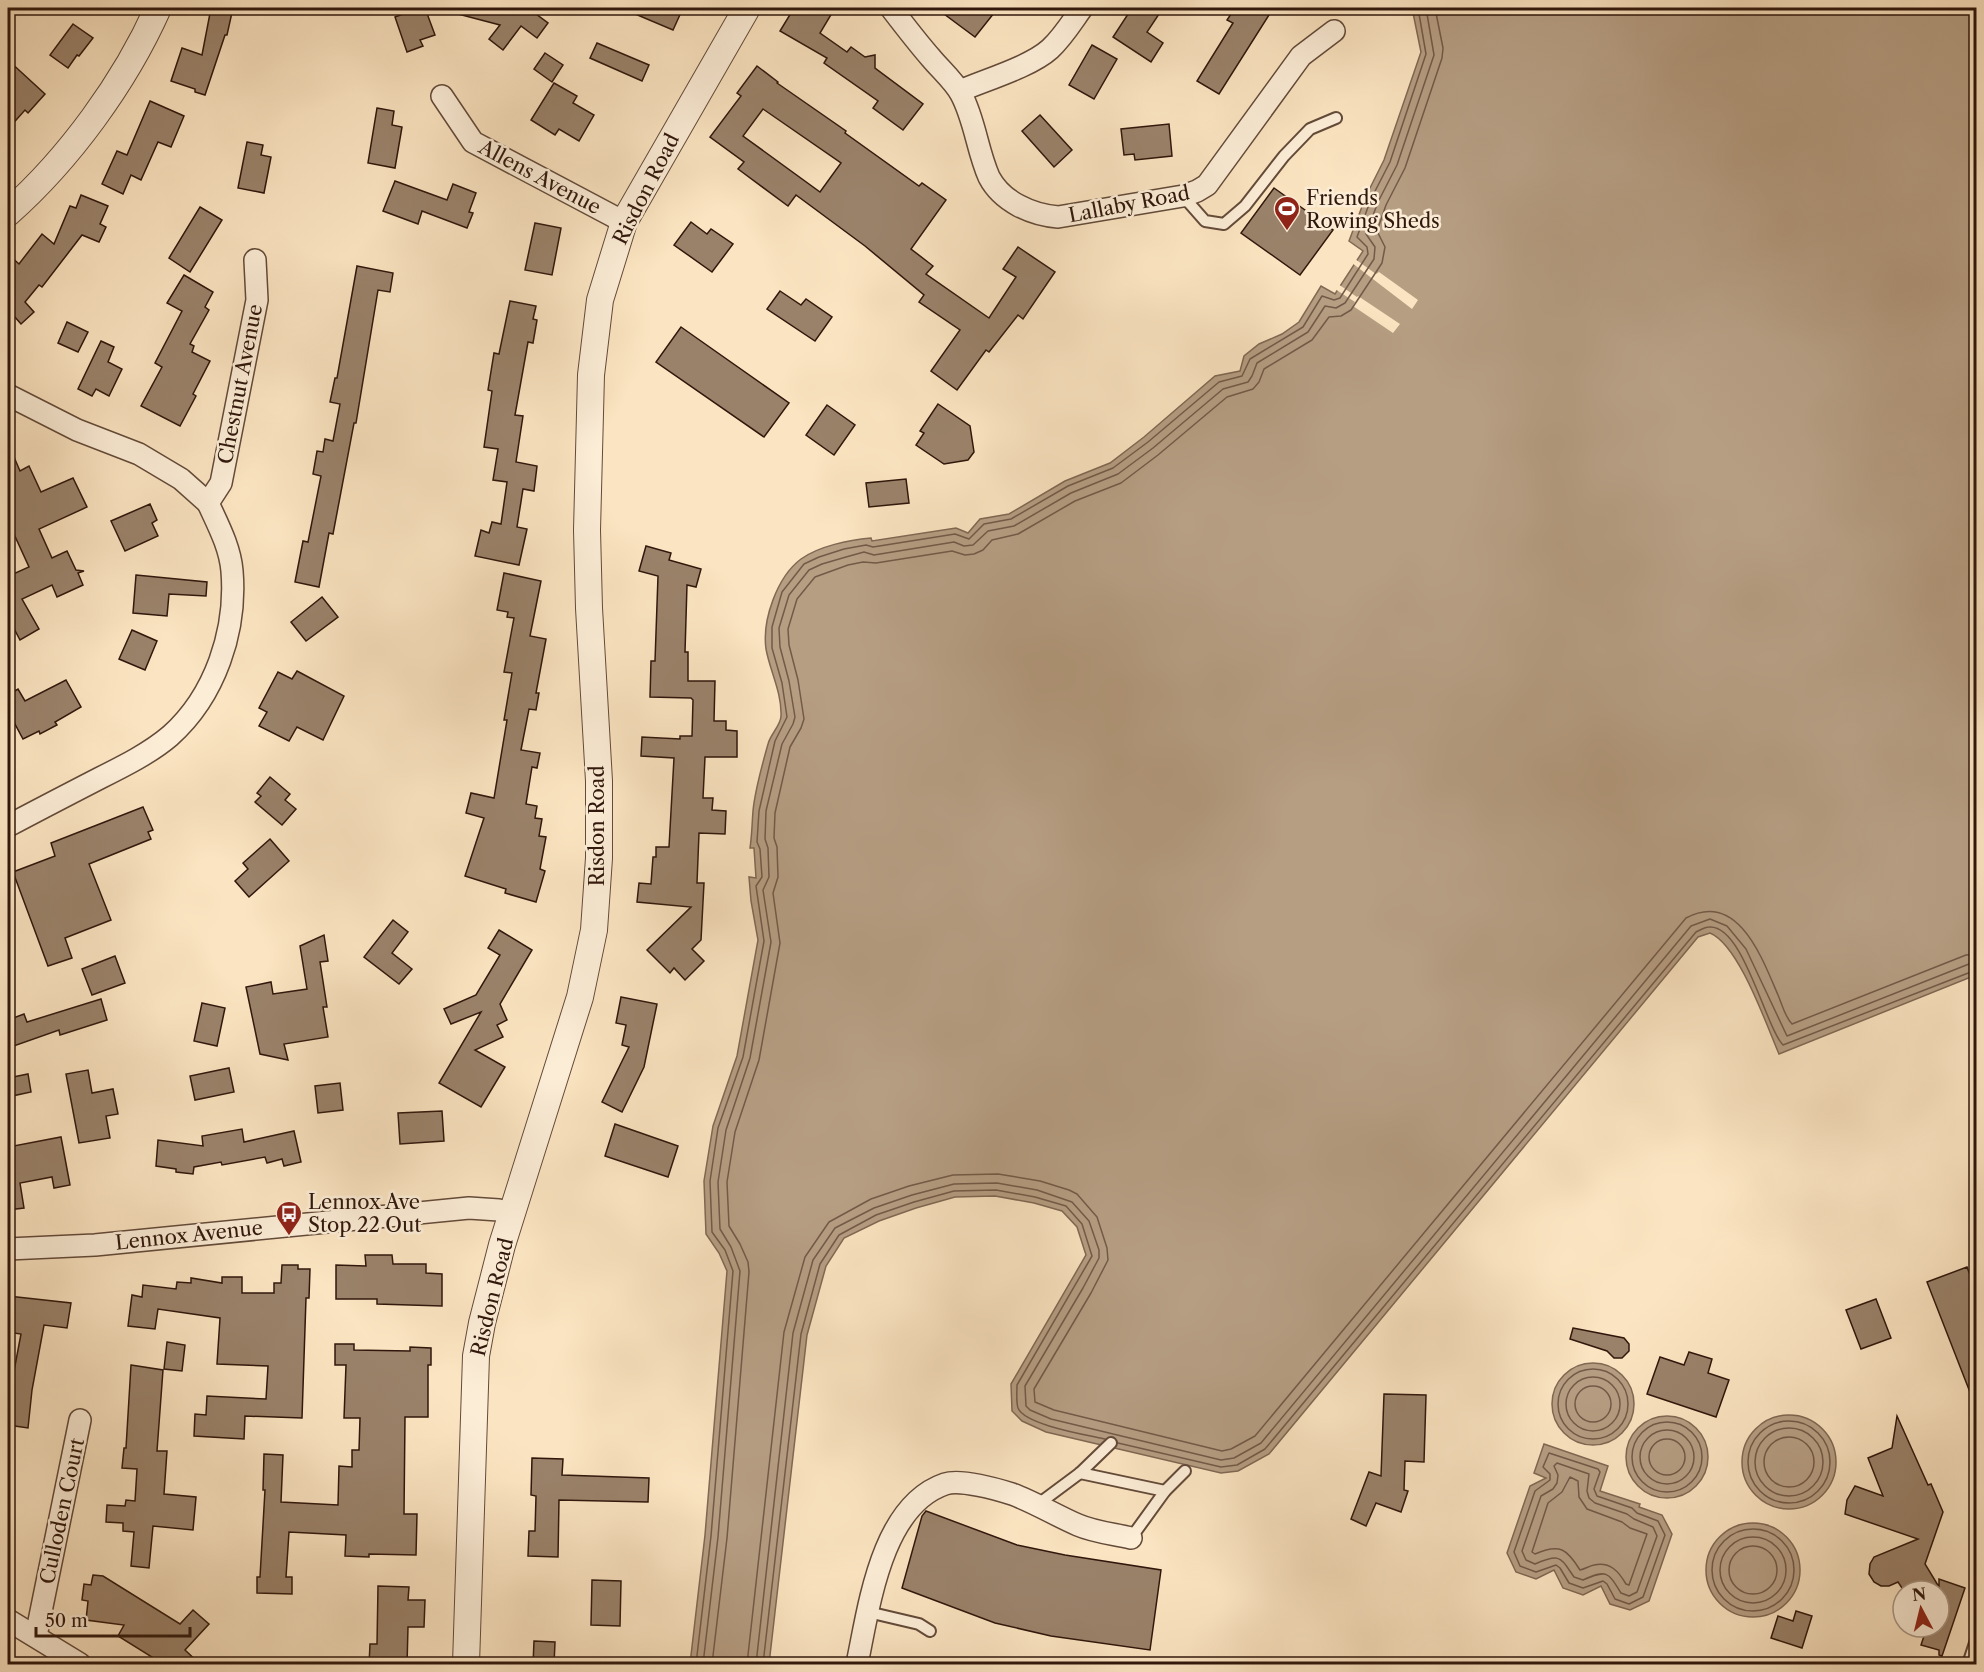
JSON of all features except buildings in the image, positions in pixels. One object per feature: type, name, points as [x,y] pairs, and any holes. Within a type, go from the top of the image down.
[{"type":"street","points":[[8,213],[63,156],[103,104],[132,59],[158,8]]},
{"type":"street","name":"Risdon Road","points":[[466,1665],[476,1356],[492,1282],[580,997],[589,962],[598,891],[600,820],[588,563],[590,416],[595,334],[600,300],[624,222],[747,8]]},
{"type":"street","name":"Lallaby Road","points":[[891,8],[960,91],[970,112],[989,176],[996,187],[1006,197],[1033,213],[1058,218],[1183,195],[1207,185],[1302,56],[1334,31]]},
{"type":"street","points":[[960,91],[1031,61],[1048,50],[1061,38],[1082,8]]},
{"type":"street","name":"Allens Avenue","points":[[442,96],[473,142],[624,222]]},
{"type":"street","name":"Chestnut Avenue","points":[[208,503],[221,483],[257,300],[255,260]]},
{"type":"street","points":[[8,394],[76,430],[139,454],[182,478],[208,503],[226,544],[232,571],[232,600],[224,654],[206,693],[192,713],[169,737],[134,760],[8,826]]},
{"type":"street","name":"Lennox Avenue","points":[[8,1249],[95,1245],[469,1208],[499,1210],[513,1214]]},
{"type":"street","name":"Culloden Court","points":[[36,1636],[80,1420]]},
{"type":"street","points":[[857,1665],[876,1576],[900,1520],[918,1497],[946,1483],[976,1485],[1012,1494],[1080,1526],[1131,1538]]},
{"type":"street","points":[[8,1620],[80,1665]]},
{"type":"lane","points":[[1183,195],[1205,221],[1224,224],[1245,206],[1284,156],[1310,129],[1336,118]]},
{"type":"lane","points":[[1036,1505],[1080,1473],[1111,1443]]},
{"type":"lane","points":[[1131,1538],[1165,1491],[1185,1471]]},
{"type":"lane","points":[[1080,1473],[1165,1491]]},
{"type":"lane","points":[[868,1612],[919,1624],[930,1631]]},
{"type":"lane","points":[[1968,1665],[1977,1640]]},
{"type":"water","points":[[1412,8],[1976,8],[1976,975],[1779,1054],[1750,987],[1731,953],[1721,940],[1710,933],[1698,937],[1269,1454],[1238,1471],[1221,1473],[1046,1432],[1022,1421],[1012,1411],[1011,1384],[1086,1255],[1077,1227],[1062,1211],[995,1196],[955,1197],[879,1221],[844,1238],[826,1266],[807,1335],[769,1664],[690,1664],[705,1535],[727,1271],[719,1253],[706,1234],[704,1181],[713,1126],[737,1056],[758,940],[749,877],[756,878],[754,848],[750,848],[757,786],[768,744],[781,716],[780,699],[765,638],[769,613],[778,588],[792,567],[801,559],[834,544],[871,538],[872,541],[956,528],[968,533],[980,519],[1009,514],[1065,481],[1110,463],[1215,376],[1240,371],[1244,356],[1259,344],[1282,334],[1299,322],[1321,286],[1335,294],[1363,251],[1349,241],[1366,196],[1384,160],[1421,52]]},
{"type":"water","points":[[1593,1363],[1609,1366],[1622,1375],[1631,1388],[1634,1404],[1631,1420],[1622,1433],[1609,1442],[1593,1445],[1577,1442],[1564,1433],[1555,1420],[1552,1404],[1555,1388],[1564,1375],[1577,1366]]},
{"type":"water","points":[[1789,1415],[1807,1418],[1822,1429],[1833,1444],[1836,1462],[1833,1480],[1822,1495],[1807,1506],[1789,1509],[1771,1506],[1756,1495],[1745,1480],[1742,1462],[1745,1444],[1756,1429],[1771,1418]]},
{"type":"water","points":[[1667,1416],[1683,1419],[1696,1428],[1705,1441],[1708,1457],[1705,1473],[1696,1486],[1683,1495],[1667,1498],[1651,1495],[1638,1486],[1629,1473],[1626,1457],[1629,1441],[1638,1428],[1651,1419]]},
{"type":"water","points":[[1544,1444],[1608,1466],[1600,1491],[1640,1504],[1639,1507],[1662,1515],[1672,1534],[1649,1601],[1630,1610],[1610,1604],[1601,1586],[1583,1595],[1563,1588],[1554,1570],[1536,1579],[1516,1572],[1507,1553],[1530,1486],[1546,1478],[1534,1473]]},
{"type":"water","points":[[1753,1523],[1771,1527],[1786,1537],[1796,1552],[1800,1570],[1796,1588],[1786,1603],[1771,1613],[1753,1617],[1735,1613],[1720,1603],[1710,1588],[1706,1570],[1710,1552],[1720,1537],[1735,1527]]},
{"type":"pier","points":[[1355,259],[1376,274],[1379,272],[1418,300],[1412,309],[1352,263]]},
{"type":"pier","points":[[1338,284],[1400,324],[1393,333],[1353,306],[1355,302],[1335,289]]},
{"type":"place","name":"Friends Rowing Sheds","points":[[1287,232]]},
{"type":"place","name":"Lennox Ave Stop 22 Out","points":[[289,1237]]}]
